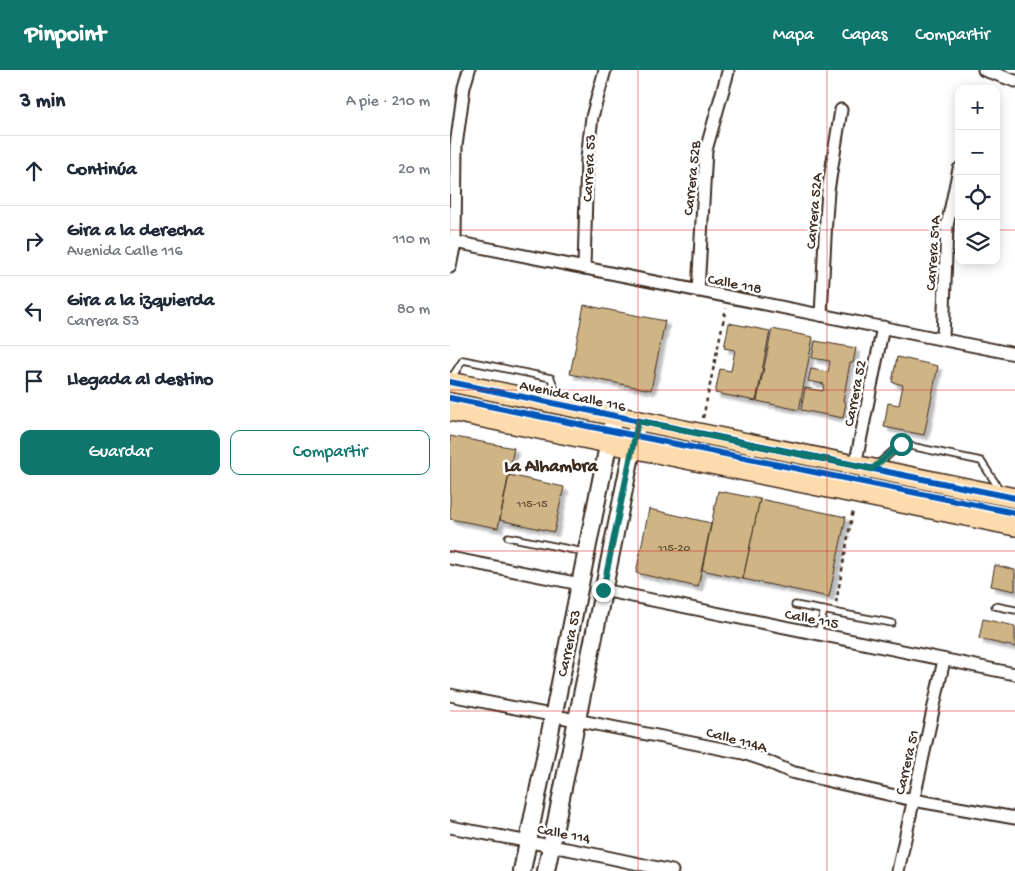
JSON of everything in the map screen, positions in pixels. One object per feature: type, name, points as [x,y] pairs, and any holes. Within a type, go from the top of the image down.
[{"type":"main road","name":"Avenida Calle 116","points":[[450,381],[1009,497]]},
{"type":"main road","points":[[450,411],[1015,526]]},
{"type":"main road","name":"Carrera 53","points":[[522,871],[614,416]]},
{"type":"main road","name":"Carrera 53","points":[[546,871],[638,421]]},
{"type":"street","points":[[450,267],[456,146],[464,87],[469,70]]},
{"type":"street","name":"Carrera 53","points":[[584,268],[589,142],[592,117],[605,70]]},
{"type":"street","points":[[984,70],[1015,81]]},
{"type":"street","name":"Carrera 52B","points":[[698,291],[706,150],[728,72]]},
{"type":"street","name":"Carrera 52A","points":[[821,315],[828,191],[842,110]]},
{"type":"street","name":"Carrera 51A","points":[[943,339],[947,226],[958,175]]},
{"type":"street","name":"Calle 118","points":[[452,242],[1015,354]]},
{"type":"street","name":"Carrera 52","points":[[864,467],[883,327]]},
{"type":"street","points":[[450,558],[580,584]]},
{"type":"street","name":"Calle 115","points":[[603,590],[1015,674]]},
{"type":"street","name":"Carrera 51","points":[[898,871],[944,660]]},
{"type":"street","name":"Calle 114A","points":[[450,695],[743,753],[791,772],[913,800],[1015,818]]},
{"type":"street","name":"Calle 114","points":[[450,827],[672,871]]},
{"type":"lane","points":[[864,467],[901,444],[981,461],[1009,497]]},
{"type":"lane","points":[[508,537],[586,553]]},
{"type":"lane","points":[[795,605],[892,623]]},
{"type":"lane","points":[[995,606],[1015,610]]},
{"type":"lane","points":[[818,634],[824,610]]},
{"type":"path","points":[[700,434],[729,297]]},
{"type":"path","points":[[834,612],[857,494]]},
{"type":"building","points":[[584,305],[665,321],[651,390],[570,374]]},
{"type":"building","points":[[729,323],[770,331],[756,401],[715,393],[720,369],[731,371],[735,350],[724,348]]},
{"type":"building","points":[[772,329],[813,337],[799,410],[757,401]]},
{"type":"building","points":[[815,341],[856,348],[853,363],[850,363],[843,401],[846,402],[843,418],[801,410],[805,388],[823,391],[824,384],[808,381],[811,369],[828,372],[830,361],[812,358]]},
{"type":"building","points":[[897,357],[938,366],[924,435],[884,427],[888,403],[899,405],[903,385],[892,382]]},
{"type":"building","points":[[450,436],[514,448],[498,528],[450,519]]},
{"type":"building","points":[[509,475],[564,487],[554,532],[500,520]]},
{"type":"building","points":[[718,491],[760,499],[743,579],[702,570]]},
{"type":"building","points":[[760,499],[846,517],[829,597],[743,579]]},
{"type":"building","points":[[649,509],[711,523],[698,587],[636,573]]},
{"type":"building","points":[[995,565],[1015,570],[1015,591],[991,586]]},
{"type":"building","points":[[983,619],[1015,626],[1015,647],[979,639]]},
{"type":"cycle path","points":[[450,382],[1015,498]]},
{"type":"cycle path","points":[[450,398],[1015,513]]},
{"type":"district","name":"La Alhambra","points":[[551,465]]},
{"type":"route","points":[[603,590],[638,421],[872,469],[901,444]]}]
